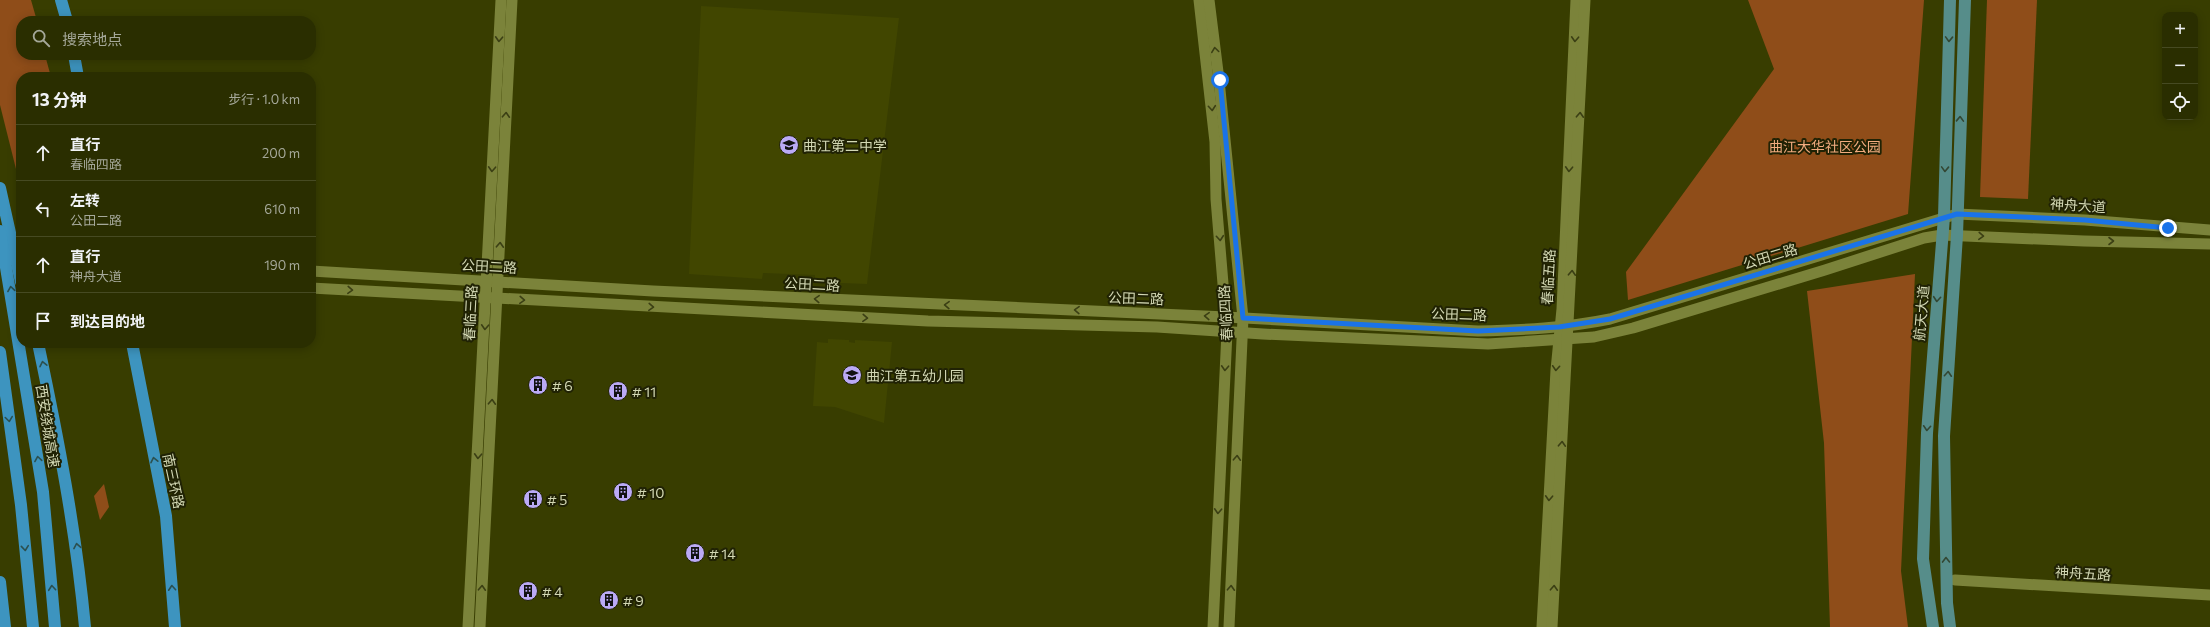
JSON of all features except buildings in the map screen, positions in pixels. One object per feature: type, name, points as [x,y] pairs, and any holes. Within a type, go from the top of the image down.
[{"type":"highway","points":[[61,0],[66,16]]},
{"type":"highway","points":[[75,60],[77,72]]},
{"type":"highway","points":[[0,188],[16,260]]},
{"type":"highway","name":"西安绕城高速","points":[[0,232],[16,329]]},
{"type":"highway","name":"西安绕城高速","points":[[19,348],[43,492],[56,627]]},
{"type":"highway","points":[[39,348],[60,443],[79,559],[85,627]]},
{"type":"highway","name":"南三环路","points":[[133,348],[142,401],[166,516],[175,627]]},
{"type":"highway","points":[[0,352],[21,504],[33,627]]},
{"type":"highway","points":[[0,582],[5,627]]},
{"type":"main road","name":"航天大道","points":[[1932,627],[1923,559],[1926,433],[1944,217],[1950,0]]},
{"type":"main road","points":[[1950,627],[1947,603],[1944,436],[1957,235],[1965,0]]},
{"type":"street","name":"春临三路","points":[[480,627],[492,298],[487,280],[501,0]]},
{"type":"street","name":"春临三路","points":[[468,627],[492,298],[498,281],[512,0]]},
{"type":"street","name":"春临四路","points":[[1199,0],[1215,142],[1216,199],[1227,332],[1213,627]]},
{"type":"street","name":"春临四路","points":[[1209,0],[1220,80],[1243,318],[1229,627]]},
{"type":"street","name":"春临五路","points":[[1564,326],[1562,309],[1576,0]]},
{"type":"street","name":"春临五路","points":[[1542,627],[1564,326],[1585,0]]},
{"type":"street","name":"神舟大道","points":[[1944,217],[1957,214],[2085,220],[2210,230]]},
{"type":"street","name":"公田二路","points":[[316,271],[487,280],[684,293],[1226,317],[1478,331],[1564,326],[1610,319],[1944,217]]},
{"type":"street","name":"公田二路","points":[[316,288],[928,321],[1157,327],[1242,333],[1488,344],[1594,337],[1633,328],[1832,268],[1924,238],[1942,235]]},
{"type":"street","points":[[1942,235],[2084,241],[2210,244]]},
{"type":"street","name":"春临五路","points":[[1552,627],[1563,339]]},
{"type":"street","name":"神舟五路","points":[[1955,580],[2210,595]]},
{"type":"shaded area","name":"曲江第二中学","points":[[701,6],[899,18],[867,284],[815,282],[815,275],[763,273],[762,279],[689,274]]},
{"type":"shaded area","name":"曲江第五幼儿园","points":[[828,339],[849,340],[849,342],[855,343],[855,340],[892,342],[884,423],[835,407],[813,406],[817,342],[828,343]]},
{"type":"green space","points":[[0,0],[31,0],[36,16],[16,16],[16,60],[46,60],[50,72],[16,72],[16,169],[0,105]]},
{"type":"green space","name":"曲江大华社区公园","points":[[1748,0],[1924,0],[1908,214],[1628,300],[1626,272],[1774,69]]},
{"type":"green space","points":[[1987,0],[2037,0],[2028,199],[1980,197]]},
{"type":"green space","points":[[1915,274],[1901,571],[1908,627],[1830,627],[1824,443],[1807,291]]},
{"type":"green space","points":[[104,484],[109,507],[100,520],[94,496]]},
{"type":"place","name":"曲江第二中学","points":[[789,145]]},
{"type":"place","name":"曲江第五幼儿园","points":[[852,375]]},
{"type":"place","name":"# 6","points":[[538,385]]},
{"type":"place","name":"# 11","points":[[618,391]]},
{"type":"place","name":"# 10","points":[[623,492]]},
{"type":"place","name":"# 5","points":[[533,499]]},
{"type":"place","name":"# 14","points":[[695,553]]},
{"type":"place","name":"# 4","points":[[528,591]]},
{"type":"place","name":"# 9","points":[[609,600]]},
{"type":"route","points":[[1220,80],[1243,318],[1478,331],[1559,327],[1610,319],[1957,214],[2085,220],[2168,228]]}]
